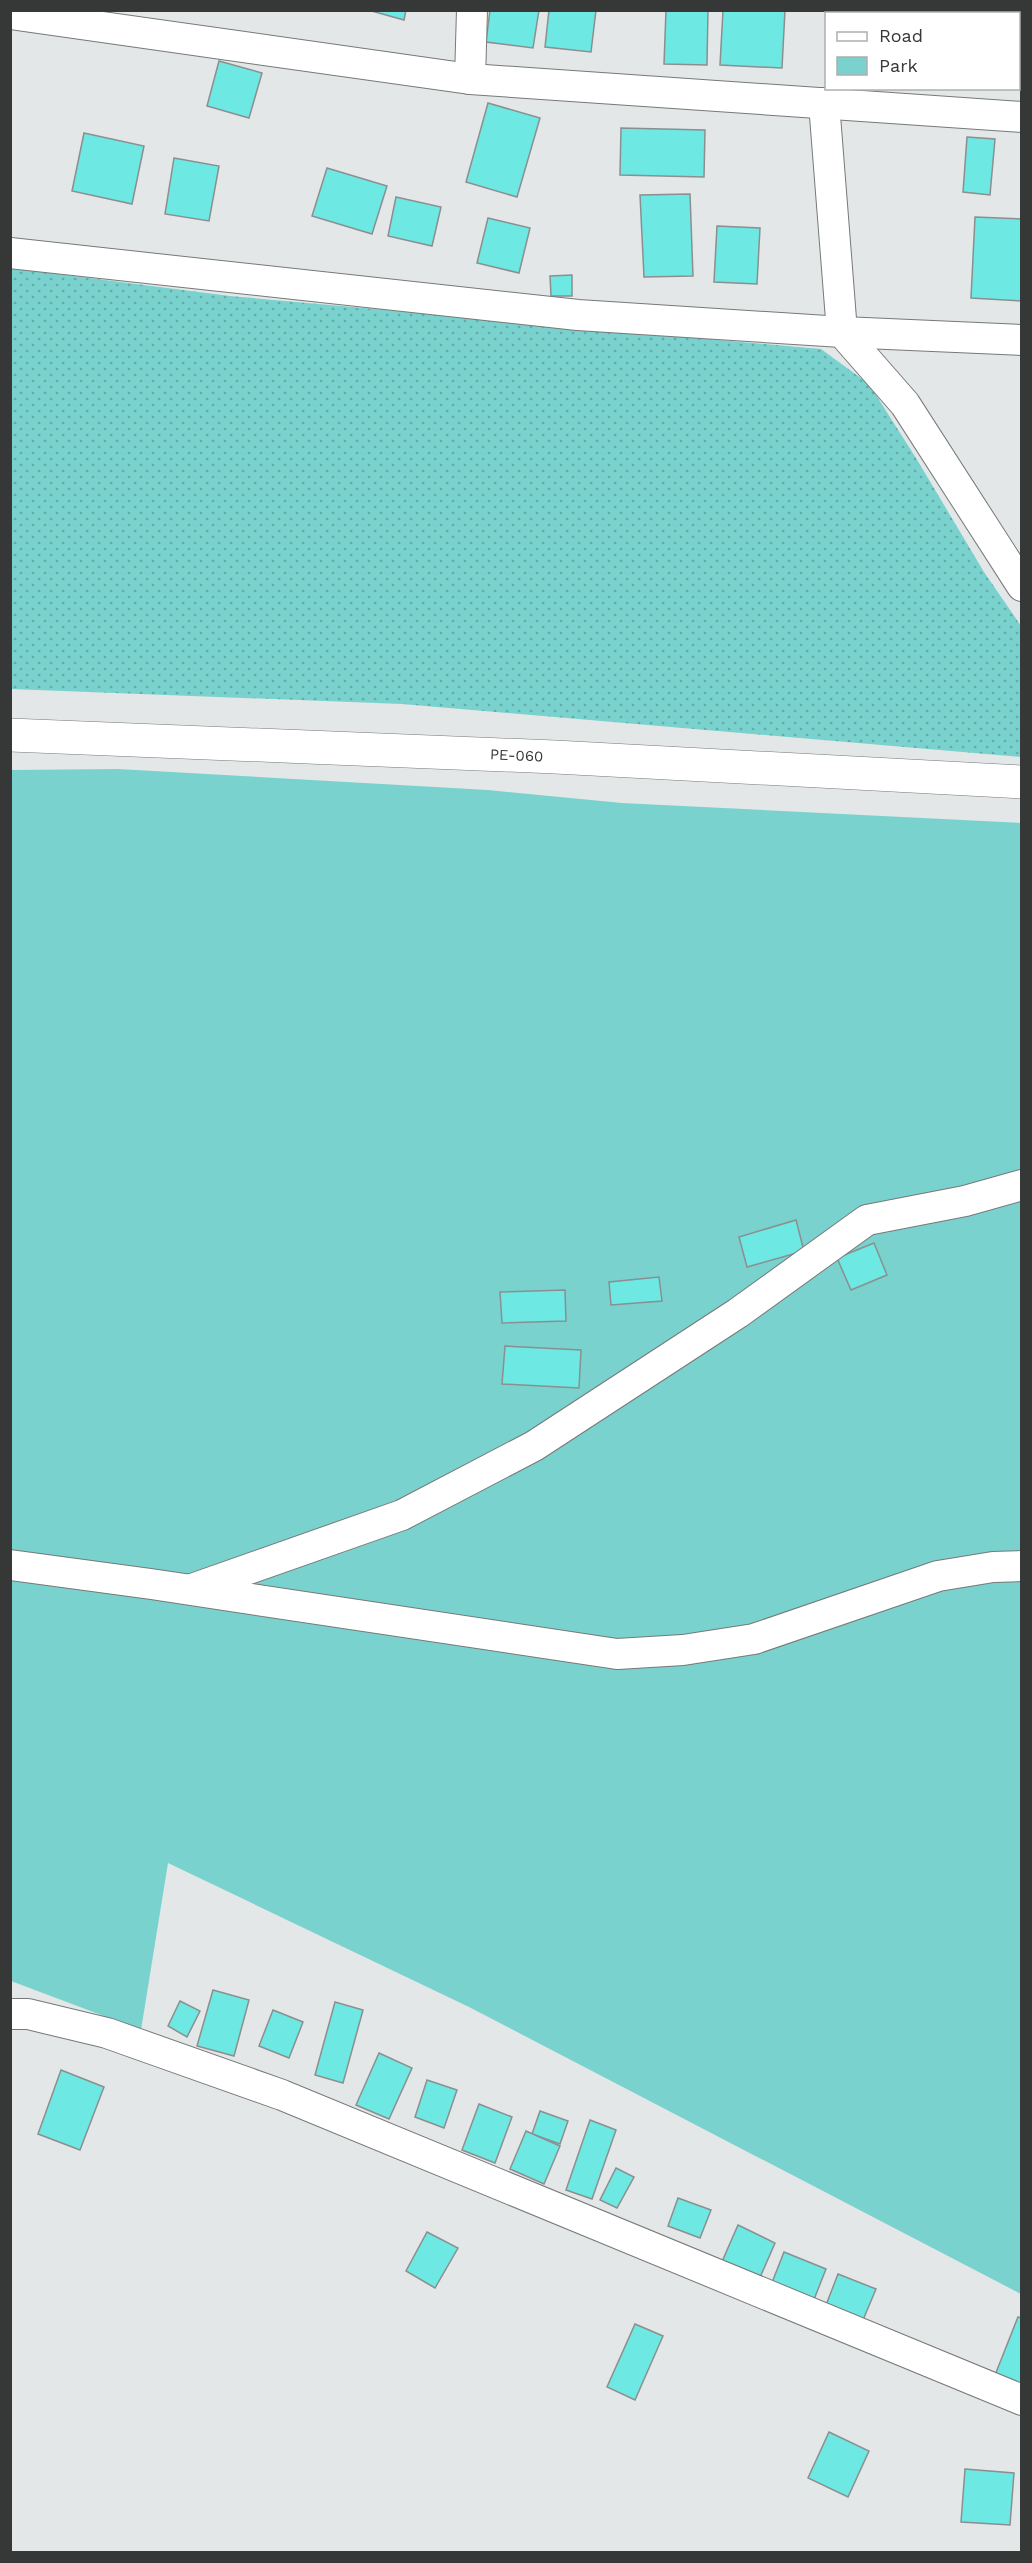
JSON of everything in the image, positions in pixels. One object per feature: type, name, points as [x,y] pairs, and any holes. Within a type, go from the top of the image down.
[{"type":"main road","name":"PE-060","points":[[10,735],[555,757],[1022,782]]},
{"type":"street","points":[[470,79],[472,10]]},
{"type":"street","points":[[10,14],[470,79],[1022,117]]},
{"type":"street","points":[[824,103],[842,332],[905,404],[1022,586]]},
{"type":"street","points":[[10,252],[578,315],[842,332],[1022,340]]},
{"type":"street","points":[[190,1590],[402,1515],[534,1446],[738,1313],[867,1220],[965,1202],[1022,1185]]},
{"type":"street","points":[[10,1565],[617,1654],[683,1650],[754,1639],[938,1576],[993,1567],[1022,1566]]},
{"type":"street","points":[[10,2013],[28,2014],[107,2033],[282,2095],[1022,2400]]},
{"type":"green space","points":[[11,268],[230,296],[821,349],[869,384],[984,572],[1021,626],[1021,757],[402,704],[11,689]]},
{"type":"green space","points":[[118,769],[488,790],[622,803],[1021,823],[1021,2294],[469,2007],[168,1863],[141,2030],[11,1981],[10,770]]},
{"type":"building","points":[[368,10],[406,10],[404,20]]},
{"type":"building","points":[[490,10],[539,10],[533,48],[486,42]]},
{"type":"building","points":[[549,10],[596,10],[591,52],[545,47]]},
{"type":"building","points":[[666,10],[708,10],[707,65],[664,64]]},
{"type":"building","points":[[723,10],[785,10],[782,68],[720,65]]},
{"type":"building","points":[[841,10],[901,10],[901,12],[841,12]]},
{"type":"building","points":[[934,10],[982,10],[982,12],[934,12]]},
{"type":"building","points":[[219,61],[262,73],[249,118],[207,106]]},
{"type":"building","points":[[488,103],[540,118],[517,197],[466,182]]},
{"type":"building","points":[[621,128],[705,130],[704,177],[620,175]]},
{"type":"building","points":[[84,133],[144,146],[132,204],[72,191]]},
{"type":"building","points":[[967,137],[995,139],[990,195],[963,192]]},
{"type":"building","points":[[174,158],[219,166],[209,221],[165,214]]},
{"type":"building","points":[[327,168],[387,186],[372,234],[312,216]]},
{"type":"building","points":[[690,194],[693,276],[644,277],[640,195]]},
{"type":"building","points":[[396,197],[441,207],[432,246],[388,236]]},
{"type":"building","points":[[975,217],[1022,219],[1022,301],[971,298]]},
{"type":"building","points":[[488,218],[530,228],[519,273],[477,263]]},
{"type":"building","points":[[717,226],[760,228],[757,284],[714,282]]},
{"type":"building","points":[[572,275],[572,296],[551,296],[550,276]]},
{"type":"building","points":[[796,1220],[804,1251],[747,1267],[739,1237]]},
{"type":"building","points":[[874,1243],[887,1275],[851,1290],[837,1258]]},
{"type":"building","points":[[659,1277],[662,1301],[611,1305],[609,1282]]},
{"type":"building","points":[[565,1290],[566,1321],[502,1323],[500,1292]]},
{"type":"building","points":[[505,1346],[581,1350],[579,1388],[502,1384]]},
{"type":"building","points":[[213,1990],[249,2000],[234,2056],[197,2046]]},
{"type":"building","points":[[180,2001],[200,2011],[187,2037],[168,2026]]},
{"type":"building","points":[[335,2002],[363,2010],[343,2083],[315,2075]]},
{"type":"building","points":[[273,2010],[303,2022],[289,2058],[259,2046]]},
{"type":"building","points":[[379,2053],[412,2068],[389,2119],[356,2105]]},
{"type":"building","points":[[61,2070],[104,2087],[80,2150],[38,2134]]},
{"type":"building","points":[[427,2080],[457,2090],[444,2128],[415,2117]]},
{"type":"building","points":[[479,2104],[512,2117],[495,2163],[462,2150]]},
{"type":"building","points":[[540,2111],[568,2121],[560,2144],[532,2134]]},
{"type":"building","points":[[590,2120],[616,2130],[592,2199],[566,2190]]},
{"type":"building","points":[[526,2131],[560,2146],[544,2184],[510,2169]]},
{"type":"building","points":[[616,2168],[634,2177],[617,2208],[600,2200]]},
{"type":"building","points":[[678,2198],[711,2210],[700,2238],[668,2226]]},
{"type":"building","points":[[738,2225],[775,2243],[758,2282],[721,2264]]},
{"type":"building","points":[[427,2232],[458,2248],[435,2288],[406,2271]]},
{"type":"building","points":[[784,2252],[826,2269],[813,2302],[771,2285]]},
{"type":"building","points":[[838,2274],[876,2289],[863,2320],[826,2305]]},
{"type":"building","points":[[1018,2317],[1022,2318],[1022,2386],[995,2375]]},
{"type":"building","points":[[635,2324],[663,2336],[635,2400],[607,2387]]},
{"type":"building","points":[[829,2432],[869,2451],[848,2497],[808,2478]]},
{"type":"building","points":[[965,2469],[1014,2473],[1010,2525],[961,2522]]}]
